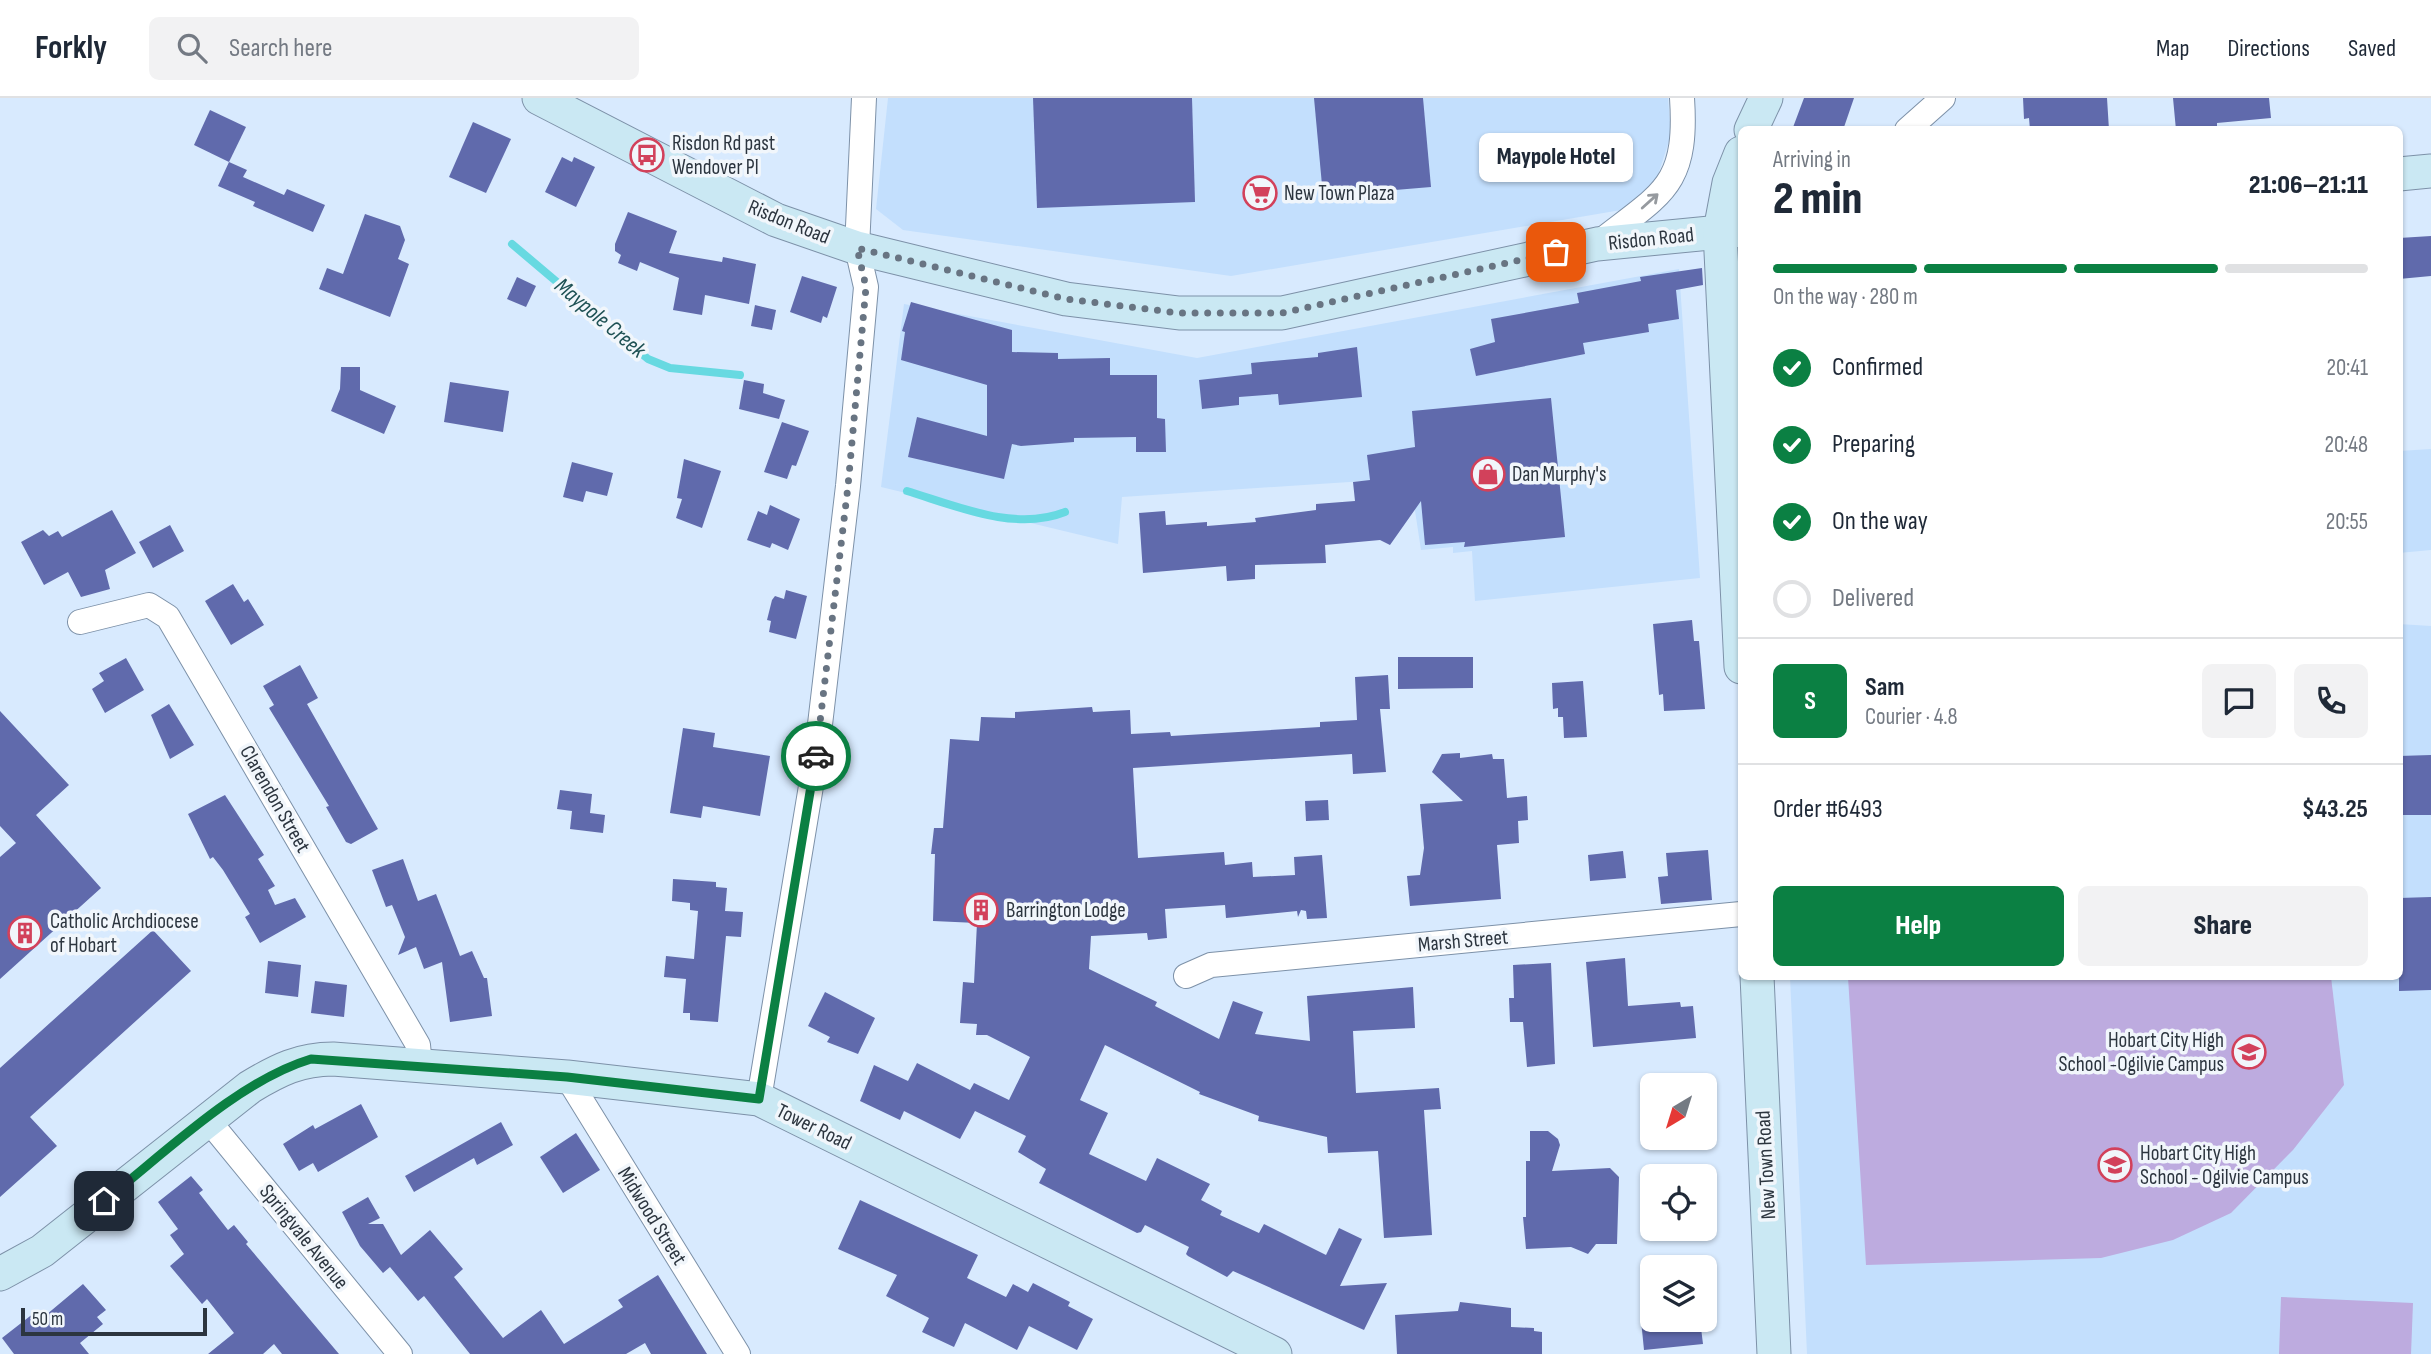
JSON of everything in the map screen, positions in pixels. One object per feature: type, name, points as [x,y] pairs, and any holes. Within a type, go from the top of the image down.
[{"type":"street","name":"Risdon Road","points":[[539,98],[776,220],[857,248],[1066,299],[1179,313],[1282,313],[1597,244],[1730,231]]},
{"type":"street","points":[[759,1099],[817,750],[848,486],[866,287],[857,248],[864,98]]},
{"type":"street","points":[[1597,244],[1667,186],[1679,166],[1683,147],[1682,98]]},
{"type":"street","points":[[1753,126],[1766,98]]},
{"type":"street","points":[[1912,126],[1943,98]]},
{"type":"street","points":[[1738,160],[1729,183],[1738,548]]},
{"type":"street","points":[[2403,174],[2431,171]]},
{"type":"street","name":"Clarendon Street","points":[[80,622],[149,605],[168,617],[418,1045],[420,1066]]},
{"type":"street","name":"Marsh Street","points":[[1186,976],[1211,965],[1738,914]]},
{"type":"street","name":"New Town Road","points":[[1757,980],[1773,1354]]},
{"type":"street","name":"Tower Road","points":[[0,1273],[42,1251],[250,1087],[281,1068],[311,1059],[578,1078],[759,1099],[1275,1354]]},
{"type":"street","name":"Midwood Street","points":[[578,1078],[738,1354]]},
{"type":"street","name":"Springvale Avenue","points":[[208,1120],[400,1354]]},
{"type":"shaded area","name":"New Town Plaza","points":[[888,98],[1668,98],[1671,135],[1657,178],[1627,209],[1231,276],[903,230],[876,209]]},
{"type":"shaded area","points":[[1679,269],[1700,578],[1475,601],[1472,551],[1453,553],[1453,547],[1421,550],[1410,478],[1122,497],[1118,544],[881,487],[904,304],[1197,358]]},
{"type":"shaded area","points":[[2431,449],[2431,550],[2403,553],[2403,451]]},
{"type":"shaded area","name":"Hobart City High School - Ogilvie Campus","points":[[2403,624],[2431,626],[2431,1354],[1807,1354],[1790,980],[2403,980]]},
{"type":"shaded area","points":[[1848,980],[2331,980],[2344,1085],[2293,1150],[2231,1213],[2173,1240],[2101,1258],[1866,1265]]},
{"type":"shaded area","points":[[2281,1297],[2413,1303],[2411,1354],[2279,1354]]},
{"type":"building","points":[[1033,98],[1192,98],[1195,202],[1037,208]]},
{"type":"building","points":[[1314,98],[1423,98],[1431,187],[1323,196]]},
{"type":"building","points":[[1804,98],[1854,98],[1844,126],[1794,126]]},
{"type":"building","points":[[2023,98],[2107,98],[2109,126],[2030,126],[2029,118],[2024,119]]},
{"type":"building","points":[[2173,98],[2269,98],[2271,118],[2217,123],[2217,126],[2176,126]]},
{"type":"building","points":[[210,110],[246,127],[229,162],[194,145]]},
{"type":"building","points":[[473,122],[511,139],[486,193],[449,177]]},
{"type":"building","points":[[562,157],[572,162],[574,157],[595,167],[576,207],[545,192]]},
{"type":"building","points":[[229,162],[247,170],[243,177],[284,195],[287,189],[325,205],[313,232],[253,206],[255,202],[218,186]]},
{"type":"building","points":[[628,212],[677,231],[669,253],[722,262],[723,257],[756,264],[749,304],[705,295],[702,315],[673,310],[679,278],[640,262],[637,271],[618,263],[621,255],[615,251],[615,244]]},
{"type":"building","points":[[365,214],[400,226],[405,240],[398,259],[409,264],[390,317],[319,289],[327,268],[343,274]]},
{"type":"building","points":[[2431,236],[2431,276],[2403,279],[2403,238]]},
{"type":"building","points":[[1702,268],[1703,285],[1676,290],[1679,319],[1648,324],[1649,332],[1583,343],[1585,354],[1476,376],[1470,349],[1495,342],[1491,319],[1579,303],[1577,293],[1641,281],[1640,277]]},
{"type":"building","points":[[802,276],[837,287],[827,318],[823,316],[821,323],[790,312]]},
{"type":"building","points":[[517,277],[536,286],[526,307],[507,299]]},
{"type":"building","points":[[911,302],[1012,330],[1012,352],[1058,353],[1058,359],[1110,358],[1110,375],[1157,375],[1157,418],[1165,419],[1166,452],[1136,452],[1136,437],[1074,438],[1074,442],[1021,446],[1012,444],[1004,479],[908,457],[917,417],[987,436],[987,385],[901,360],[905,332],[902,331]]},
{"type":"building","points":[[755,305],[776,310],[772,330],[751,326]]},
{"type":"building","points":[[1357,347],[1362,397],[1279,405],[1278,394],[1239,397],[1239,405],[1202,409],[1199,380],[1252,374],[1251,363],[1318,357],[1318,353]]},
{"type":"building","points":[[341,367],[360,367],[360,390],[396,406],[384,434],[331,411],[340,389]]},
{"type":"building","points":[[744,380],[764,384],[763,393],[785,400],[779,419],[739,409]]},
{"type":"building","points":[[450,382],[509,391],[503,432],[444,422]]},
{"type":"building","points":[[1551,398],[1565,537],[1464,547],[1465,542],[1425,545],[1421,501],[1390,545],[1380,540],[1325,545],[1326,563],[1255,565],[1255,579],[1227,581],[1226,566],[1143,573],[1139,513],[1165,511],[1166,525],[1207,522],[1207,526],[1256,522],[1255,518],[1316,510],[1316,504],[1355,501],[1353,482],[1370,480],[1367,455],[1415,447],[1412,411]]},
{"type":"building","points":[[782,422],[809,431],[796,466],[792,465],[787,479],[764,472]]},
{"type":"building","points":[[684,459],[721,471],[702,528],[676,518],[682,499],[677,498]]},
{"type":"building","points":[[572,462],[613,473],[607,496],[586,491],[583,502],[563,497]]},
{"type":"building","points":[[770,505],[800,519],[788,550],[772,543],[770,548],[747,540],[758,511],[767,515]]},
{"type":"building","points":[[112,510],[136,553],[105,570],[110,589],[81,597],[68,572],[44,585],[21,542],[43,530],[49,536],[58,531],[62,537]]},
{"type":"building","points":[[170,525],[184,551],[153,568],[139,542]]},
{"type":"building","points":[[233,584],[244,602],[248,599],[264,625],[231,645],[205,601]]},
{"type":"building","points":[[786,590],[807,596],[796,639],[769,632],[771,621],[767,620],[772,600],[775,596],[784,599]]},
{"type":"building","points":[[1692,620],[1694,641],[1699,641],[1705,709],[1664,711],[1663,694],[1659,695],[1653,624]]},
{"type":"building","points":[[1398,657],[1473,657],[1473,688],[1398,689]]},
{"type":"building","points":[[126,658],[144,690],[105,713],[92,689],[104,681],[99,673]]},
{"type":"building","points":[[300,665],[318,698],[307,704],[378,829],[351,844],[346,842],[326,807],[329,806],[269,708],[274,705],[263,686]]},
{"type":"building","points":[[1388,675],[1390,709],[1380,709],[1386,772],[1353,774],[1352,754],[1133,768],[1138,858],[1224,852],[1225,865],[1252,862],[1253,877],[1295,875],[1294,857],[1322,855],[1327,918],[1307,919],[1306,911],[1301,910],[1298,917],[1297,911],[1226,918],[1225,905],[1165,909],[1167,938],[1148,940],[1147,933],[1091,936],[1089,969],[1157,1002],[1155,1006],[1219,1039],[1233,1001],[1263,1012],[1255,1034],[1310,1041],[1307,996],[1413,987],[1415,1028],[1353,1031],[1356,1093],[1439,1088],[1441,1109],[1424,1110],[1432,1235],[1384,1238],[1378,1151],[1328,1153],[1327,1137],[1258,1121],[1259,1116],[1199,1094],[1200,1092],[1105,1045],[1080,1100],[1108,1113],[1089,1154],[1146,1181],[1157,1158],[1210,1184],[1201,1200],[1222,1211],[1220,1215],[1259,1233],[1264,1224],[1326,1255],[1339,1228],[1362,1239],[1340,1286],[1387,1283],[1364,1330],[1233,1271],[1227,1277],[1188,1256],[1186,1254],[1189,1247],[1145,1225],[1141,1232],[1137,1233],[1039,1183],[1046,1169],[1018,1152],[1026,1136],[975,1111],[960,1139],[904,1111],[900,1120],[860,1101],[874,1065],[908,1081],[917,1063],[970,1090],[974,1083],[1009,1100],[1030,1057],[987,1035],[976,1035],[977,1024],[960,1023],[963,982],[974,983],[977,923],[933,921],[935,854],[931,854],[934,828],[943,828],[950,739],[979,741],[981,717],[1015,718],[1015,712],[1092,707],[1093,712],[1130,710],[1131,734],[1170,732],[1171,736],[1320,727],[1320,722],[1357,720],[1355,677]]},
{"type":"building","points":[[1583,681],[1587,737],[1564,738],[1563,717],[1558,717],[1558,708],[1553,709],[1552,683]]},
{"type":"building","points":[[169,704],[194,745],[170,759],[151,715]]},
{"type":"building","name":"Catholic Archdiocese of Hobart","points":[[0,711],[69,785],[36,815],[101,888],[0,979],[0,857],[16,843],[0,826]]},
{"type":"building","points":[[683,728],[715,733],[713,747],[770,756],[760,816],[703,806],[701,818],[670,813]]},
{"type":"building","points":[[1460,753],[1460,758],[1492,754],[1493,759],[1504,759],[1507,798],[1527,796],[1528,820],[1518,821],[1519,843],[1497,845],[1501,899],[1410,906],[1407,876],[1420,875],[1424,848],[1420,804],[1463,801],[1432,772],[1442,754]]},
{"type":"building","points":[[2431,755],[2431,815],[2403,815],[2403,756]]},
{"type":"building","points":[[560,790],[592,794],[590,813],[605,815],[603,833],[570,829],[572,811],[557,809]]},
{"type":"building","points":[[225,795],[264,855],[258,859],[275,886],[268,890],[275,905],[295,898],[306,917],[260,943],[245,917],[250,914],[223,870],[213,857],[210,859],[188,814]]},
{"type":"building","points":[[1328,800],[1329,820],[1306,821],[1305,801]]},
{"type":"building","points":[[1708,850],[1712,900],[1661,904],[1658,877],[1668,876],[1666,853]]},
{"type":"building","points":[[1623,851],[1626,878],[1590,881],[1588,855]]},
{"type":"building","points":[[403,859],[418,901],[436,894],[460,956],[472,951],[484,978],[487,978],[492,1016],[450,1022],[442,962],[424,969],[416,947],[398,955],[405,937],[392,905],[386,907],[372,870]]},
{"type":"building","points":[[673,879],[716,882],[716,887],[727,888],[725,911],[743,912],[741,937],[726,936],[718,1022],[690,1020],[690,1013],[683,1013],[686,979],[664,977],[666,956],[694,959],[698,911],[690,910],[690,903],[672,901]]},
{"type":"building","points":[[2431,897],[2431,990],[2399,991],[2399,980],[2403,980],[2403,898]]},
{"type":"building","points":[[153,930],[191,971],[30,1117],[57,1146],[0,1197],[0,1068]]},
{"type":"building","points":[[1625,958],[1628,1006],[1680,1002],[1681,1007],[1693,1006],[1696,1038],[1593,1047],[1586,962]]},
{"type":"building","points":[[268,961],[301,965],[298,997],[265,993]]},
{"type":"building","points":[[1551,963],[1555,1064],[1527,1067],[1523,1022],[1510,1022],[1509,998],[1514,998],[1513,965]]},
{"type":"building","points":[[315,981],[347,985],[344,1017],[311,1013]]},
{"type":"building","points":[[825,992],[875,1018],[858,1054],[827,1042],[830,1037],[808,1026]]},
{"type":"building","points":[[361,1104],[378,1137],[318,1172],[313,1163],[299,1171],[283,1144],[313,1125],[315,1129]]},
{"type":"building","points":[[501,1122],[513,1145],[477,1165],[474,1158],[414,1192],[405,1176]]},
{"type":"building","points":[[1530,1131],[1548,1131],[1558,1139],[1560,1145],[1552,1171],[1610,1168],[1619,1177],[1617,1244],[1596,1244],[1588,1254],[1571,1247],[1526,1249],[1523,1217],[1526,1217],[1526,1161],[1530,1161]]},
{"type":"building","points":[[576,1133],[600,1170],[563,1193],[540,1157]]},
{"type":"building","points":[[191,1176],[203,1190],[199,1193],[228,1230],[234,1225],[248,1242],[246,1244],[339,1354],[282,1354],[274,1344],[263,1354],[208,1354],[234,1333],[207,1299],[202,1304],[170,1266],[184,1254],[170,1235],[178,1229],[158,1202]]},
{"type":"building","points":[[368,1197],[380,1218],[368,1224],[383,1224],[401,1255],[430,1230],[463,1269],[454,1277],[503,1338],[541,1310],[564,1344],[623,1307],[618,1300],[658,1275],[707,1354],[651,1354],[645,1343],[626,1354],[470,1354],[424,1296],[418,1301],[390,1267],[383,1273],[360,1246],[342,1212]]},
{"type":"building","points":[[860,1200],[978,1255],[967,1278],[1006,1297],[1013,1284],[1028,1292],[1033,1283],[1070,1302],[1068,1306],[1093,1319],[1077,1350],[1029,1326],[1017,1350],[965,1323],[954,1347],[922,1332],[929,1318],[886,1296],[897,1275],[838,1249]]},
{"type":"building","points":[[83,1284],[106,1310],[97,1317],[103,1324],[80,1343],[89,1354],[14,1354],[2,1338],[34,1313],[40,1320]]},
{"type":"building","points":[[1460,1302],[1511,1308],[1511,1327],[1534,1328],[1534,1331],[1542,1332],[1542,1354],[1397,1354],[1395,1315],[1458,1311]]},
{"type":"building","points":[[1642,1332],[1702,1332],[1703,1344],[1644,1350]]},
{"type":"waterway","name":"Maypole Creek","points":[[512,244],[648,359],[670,368],[740,375]]},
{"type":"waterway","name":"Maypole Creek","points":[[907,491],[965,510],[1006,518],[1046,517],[1065,512]]},
{"type":"way so far","points":[[816,756],[848,486],[866,287],[857,248],[1066,299],[1179,313],[1282,313],[1556,252]]},
{"type":"place","name":"Risdon Rd past Wendover Pl","points":[[647,155]]},
{"type":"place","name":"New Town Plaza","points":[[1260,193]]},
{"type":"place","name":"Maypole Hotel","points":[[1556,252]]},
{"type":"place","name":"Dan Murphy's","points":[[1488,474]]},
{"type":"place","name":"Barrington Lodge","points":[[981,910]]},
{"type":"place","name":"Catholic Archdiocese of Hobart","points":[[25,933]]},
{"type":"place","name":"Hobart City High School -Ogilvie Campus","points":[[2249,1052]]},
{"type":"place","name":"Hobart City High School - Ogilvie Campus","points":[[2115,1165]]},
{"type":"route","points":[[104,1201],[250,1087],[281,1068],[311,1059],[567,1077],[759,1099],[816,756]]}]
